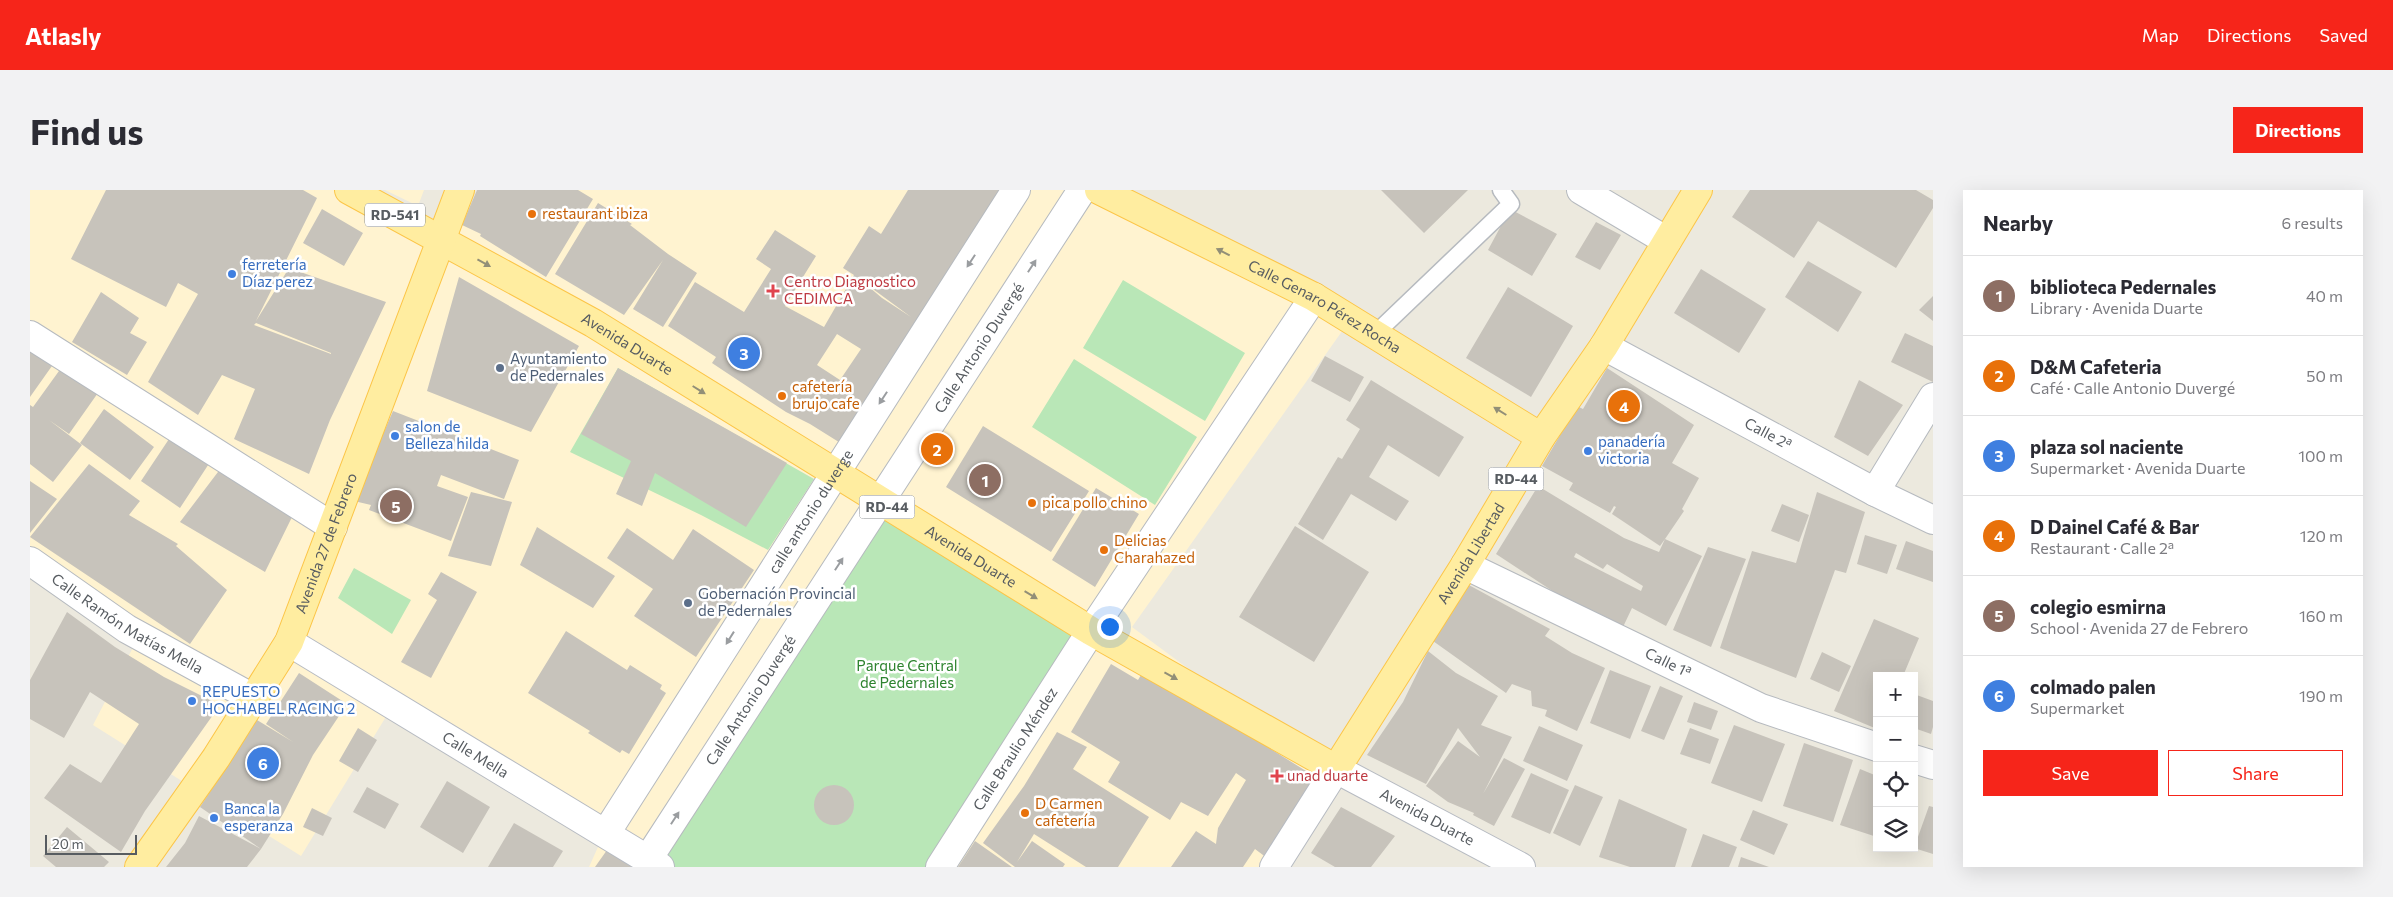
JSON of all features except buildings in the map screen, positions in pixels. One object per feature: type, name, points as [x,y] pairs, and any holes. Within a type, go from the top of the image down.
[{"type":"main road","name":"Avenida Duarte","points":[[349,190],[592,323],[1091,631],[1336,769]]},
{"type":"main road","name":"Avenida 27 de Febrero","points":[[139,867],[216,758],[289,642],[460,190]]},
{"type":"main road","name":"Calle Genaro Pérez Rocha","points":[[1099,190],[1314,297],[1541,437]]},
{"type":"main road","name":"Avenida Libertad","points":[[1336,769],[1465,565],[1541,437],[1604,346],[1698,190]]},
{"type":"street","name":"calle antonio duverge","points":[[606,833],[1016,190]]},
{"type":"street","name":"Calle Antonio Duvergé","points":[[654,863],[880,502],[1082,190]]},
{"type":"street","points":[[1581,190],[1667,241]]},
{"type":"street","name":"Calle Braulio Méndez","points":[[940,867],[1091,631],[1314,297]]},
{"type":"street","points":[[30,335],[333,527]]},
{"type":"street","name":"Calle 2ª","points":[[1604,346],[1875,492],[1933,520]]},
{"type":"street","points":[[1875,492],[1933,397]]},
{"type":"street","name":"Calle Ramón Matías Mella","points":[[30,561],[127,629],[253,698]]},
{"type":"street","name":"Calle 1ª","points":[[1465,565],[1760,708],[1873,746]]},
{"type":"street","name":"Calle Mella","points":[[289,642],[654,863]]},
{"type":"street","points":[[1918,760],[1933,766]]},
{"type":"street","name":"Avenida Libertad","points":[[1274,867],[1336,769]]},
{"type":"street","name":"Avenida Duarte","points":[[1336,769],[1521,867]]},
{"type":"lane","points":[[1375,334],[1511,204],[1501,190]]},
{"type":"shaded area","points":[[30,190],[345,190],[700,373],[459,234],[477,190],[1104,190],[1350,320],[1132,627],[1327,771],[1271,867],[589,867],[607,827],[398,697],[301,856],[93,725],[143,628],[30,550]]},
{"type":"shaded area","points":[[385,190],[424,190],[418,206]]},
{"type":"green space","points":[[1123,280],[1245,353],[1205,421],[1083,348]]},
{"type":"green space","points":[[1074,359],[1197,437],[1155,505],[1032,427]]},
{"type":"green space","points":[[618,368],[814,479],[768,550],[701,515],[570,452]]},
{"type":"green space","name":"Parque Central de Pedernales","points":[[866,498],[1086,632],[926,867],[670,867],[656,858]]},
{"type":"green space","points":[[354,568],[411,600],[392,634],[338,598]]},
{"type":"place","name":"restaurant ibiza","points":[[532,214]]},
{"type":"place","name":"ferretería Díaz perez","points":[[232,274]]},
{"type":"place","name":"Centro Diagnostico CEDIMCA","points":[[773,291]]},
{"type":"place","name":"plaza sol naciente","points":[[744,353]]},
{"type":"place","name":"Ayuntamiento de Pedernales","points":[[500,368]]},
{"type":"place","name":"cafetería brujo cafe","points":[[782,396]]},
{"type":"place","name":"D Dainel Café & Bar","points":[[1624,406]]},
{"type":"place","name":"salon de Belleza hilda","points":[[395,436]]},
{"type":"place","name":"D&M Cafeteria","points":[[937,449]]},
{"type":"place","name":"panadería victoria","points":[[1588,451]]},
{"type":"place","name":"biblioteca Pedernales","points":[[985,480]]},
{"type":"place","name":"pica pollo chino","points":[[1032,503]]},
{"type":"place","name":"colegio esmirna","points":[[396,506]]},
{"type":"place","name":"Delicias Charahazed","points":[[1104,550]]},
{"type":"place","name":"Gobernación Provincial de Pedernales","points":[[688,603]]},
{"type":"place","name":"REPUESTO HOCHABEL RACING 2","points":[[192,701]]},
{"type":"place","name":"colmado palen","points":[[263,763]]},
{"type":"place","name":"unad duarte","points":[[1277,776]]},
{"type":"place","name":"D Carmen cafetería","points":[[1025,813]]},
{"type":"place","name":"Banca la esperanza","points":[[214,818]]}]
